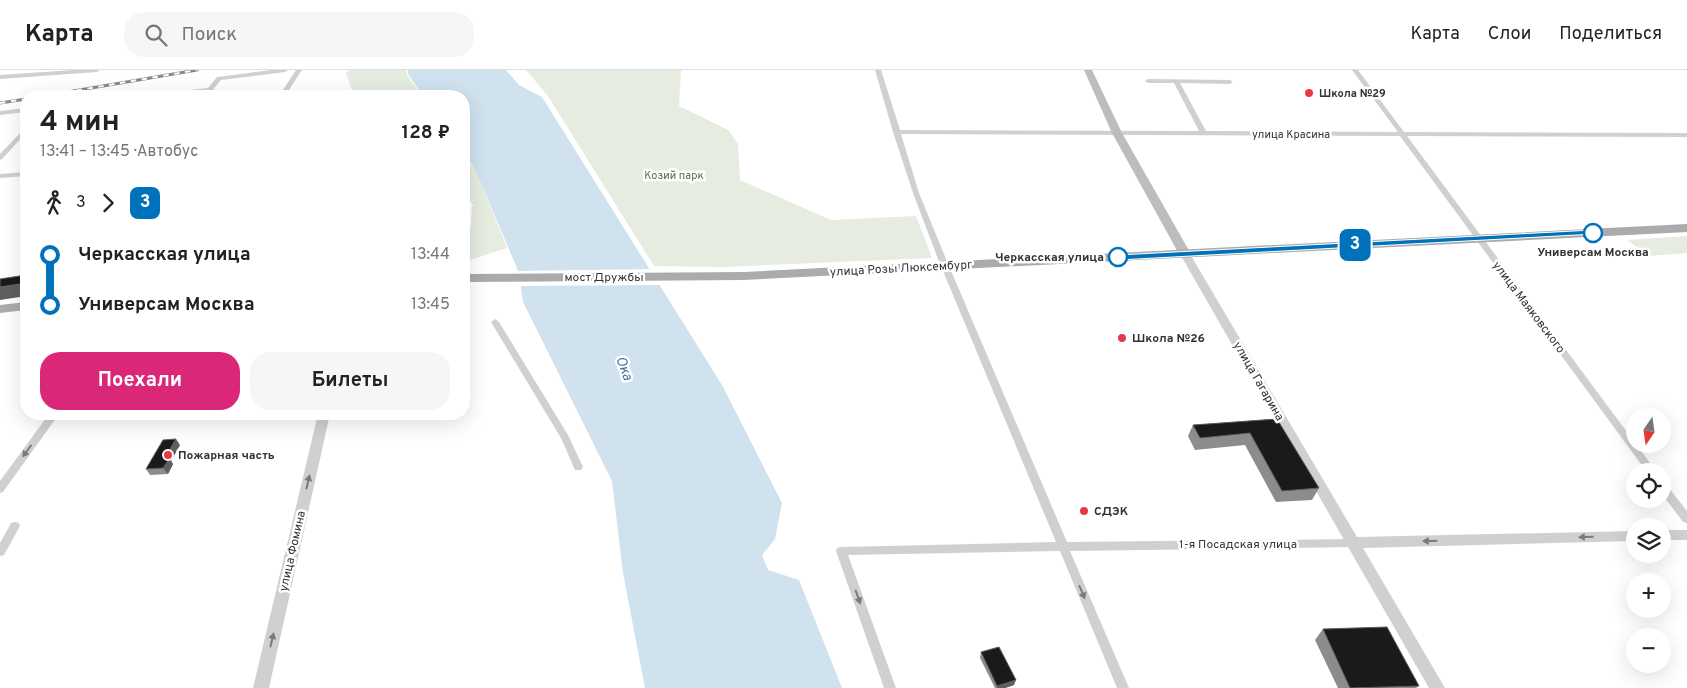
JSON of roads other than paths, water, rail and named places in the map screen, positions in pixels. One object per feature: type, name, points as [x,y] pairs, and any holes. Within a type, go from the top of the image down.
[{"type":"main road","name":"улица Гагарина","points":[[1088,70],[1117,133],[1185,254]]},
{"type":"main road","name":"улица Розы Люксембург","points":[[744,276],[1687,228]]},
{"type":"main road","name":"мост Дружбы","points":[[470,278],[744,276]]},
{"type":"main road","points":[[0,309],[20,307]]},
{"type":"street","points":[[0,77],[97,70]]},
{"type":"street","points":[[210,90],[219,78],[285,70]]},
{"type":"street","points":[[286,90],[299,70]]},
{"type":"street","points":[[878,70],[916,193],[1123,688]]},
{"type":"street","name":"улица Маяковского","points":[[1355,70],[1645,463]]},
{"type":"street","points":[[1148,81],[1230,82]]},
{"type":"street","points":[[1176,82],[1204,134]]},
{"type":"street","points":[[0,113],[20,111]]},
{"type":"street","name":"улица Красина","points":[[896,132],[1687,135]]},
{"type":"street","points":[[0,158],[20,136]]},
{"type":"street","points":[[0,176],[20,174]]},
{"type":"street","name":"улица Гагарина","points":[[1185,254],[1437,688]]},
{"type":"street","points":[[495,322],[565,437],[578,468]]},
{"type":"street","points":[[0,488],[50,420]]},
{"type":"street","name":"улица Фомина","points":[[261,688],[323,420]]},
{"type":"street","points":[[1671,498],[1687,519]]},
{"type":"street","points":[[0,552],[15,526]]},
{"type":"street","points":[[1671,535],[1687,535]]},
{"type":"street","name":"1-я Посадская улица","points":[[890,688],[841,551],[1354,543],[1626,536]]},
{"type":"water","name":"Ока","points":[[408,70],[506,70],[519,85],[542,97],[722,385],[782,503],[775,539],[762,555],[768,570],[799,580],[842,688],[645,688],[623,573],[612,481],[523,302],[519,273],[470,161],[470,90],[419,90],[408,74]]},
{"type":"railway","points":[[79,90],[197,70]]},
{"type":"railway","points":[[0,103],[20,100]]},
{"type":"place","name":"Школа №29","points":[[1309,93]]},
{"type":"place","name":"Универсам Москва","points":[[1593,233]]},
{"type":"place","name":"Черкасская улица","points":[[1118,257]]},
{"type":"place","name":"Школа №26","points":[[1122,338]]},
{"type":"place","name":"Пожарная часть","points":[[168,455]]},
{"type":"place","name":"СДЭК","points":[[1084,511]]},
{"type":"park label","name":"Козий парк","points":[[674,175]]}]
